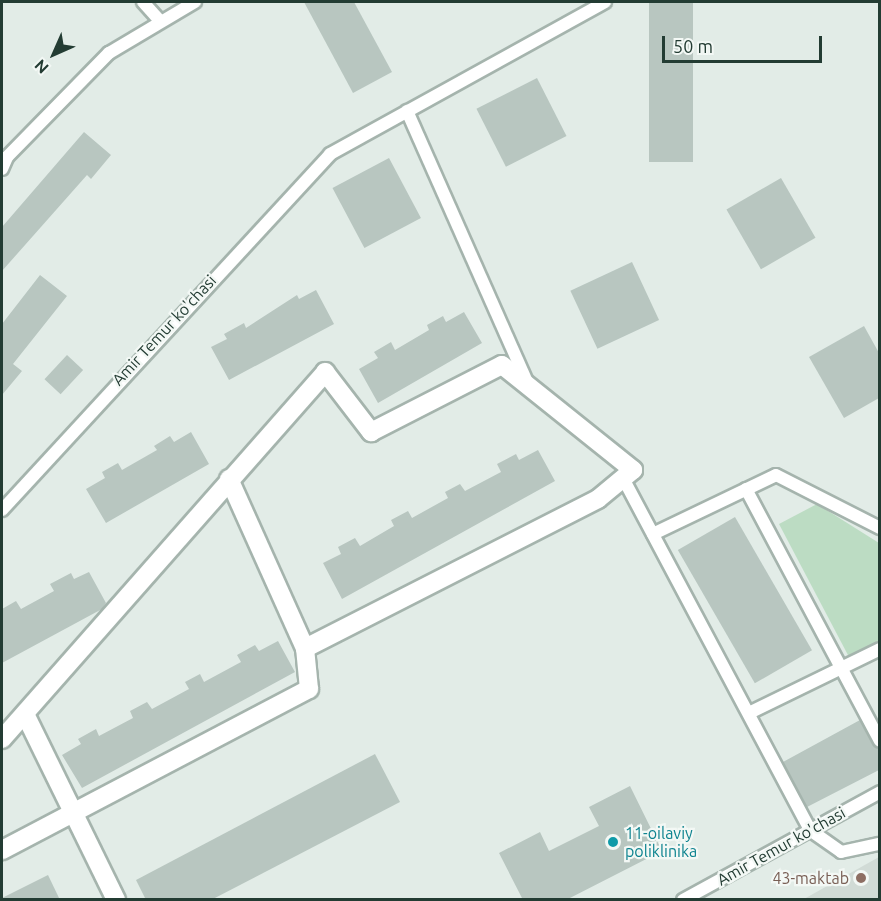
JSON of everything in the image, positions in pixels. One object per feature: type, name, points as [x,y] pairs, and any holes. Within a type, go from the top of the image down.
[{"type":"street","points":[[2,739],[26,716],[229,479],[325,372],[371,432],[502,365],[633,470],[624,480],[598,499],[306,648]]},
{"type":"street","points":[[2,850],[309,689],[306,648],[229,479]]},
{"type":"street","points":[[26,716],[116,900]]},
{"type":"lane","points":[[143,2],[160,21]]},
{"type":"lane","points":[[2,169],[4,156],[109,53],[195,2]]},
{"type":"lane","name":"Amir Temur ko'chasi","points":[[2,510],[100,399],[330,154],[605,2]]},
{"type":"lane","points":[[407,111],[530,387]]},
{"type":"lane","points":[[653,534],[776,475],[879,528]]},
{"type":"lane","points":[[624,480],[810,830],[841,852],[879,844]]},
{"type":"lane","points":[[746,489],[879,741]]},
{"type":"lane","points":[[749,713],[879,649]]},
{"type":"lane","name":"Amir Temur ko'chasi","points":[[683,900],[879,792]]},
{"type":"shaded area","name":"43-maktab","points":[[879,857],[879,899],[804,899]]},
{"type":"green space","points":[[817,504],[879,543],[879,641],[849,657],[779,524]]},
{"type":"building","points":[[304,2],[354,2],[392,72],[353,93]]},
{"type":"building","points":[[649,2],[693,2],[693,162],[649,162]]},
{"type":"building","points":[[537,78],[567,136],[506,167],[476,109]]},
{"type":"building","points":[[84,132],[111,155],[91,179],[87,175],[2,271],[2,227]]},
{"type":"building","points":[[389,158],[421,218],[364,248],[332,188]]},
{"type":"building","points":[[781,178],[816,238],[761,269],[726,210]]},
{"type":"building","points":[[632,262],[659,320],[597,349],[570,291]]},
{"type":"building","points":[[40,275],[67,296],[13,364],[22,371],[2,395],[2,324]]},
{"type":"building","points":[[316,290],[334,324],[229,380],[211,347],[227,339],[224,334],[244,323],[246,328],[297,295],[299,299]]},
{"type":"building","points":[[464,312],[482,343],[378,403],[359,369],[378,358],[374,352],[391,342],[395,350],[429,330],[427,325],[443,316],[446,322]]},
{"type":"building","points":[[864,326],[879,353],[879,398],[844,418],[809,357]]},
{"type":"building","points":[[67,355],[83,370],[61,394],[44,379]]},
{"type":"building","points":[[191,432],[209,464],[106,523],[86,489],[105,478],[102,472],[118,463],[122,470],[157,450],[154,446],[170,436],[174,442]]},
{"type":"building","points":[[538,450],[555,481],[342,599],[323,563],[341,554],[338,547],[355,538],[360,546],[394,526],[391,520],[408,511],[412,518],[448,498],[445,492],[460,484],[465,491],[501,472],[497,464],[516,454],[519,460]]},
{"type":"building","points":[[735,517],[812,650],[755,683],[678,550]]},
{"type":"building","points":[[89,572],[106,603],[102,609],[2,663],[2,609],[16,601],[21,609],[54,591],[50,584],[71,573],[74,579]]},
{"type":"building","points":[[278,641],[295,672],[82,788],[62,755],[81,744],[78,739],[96,729],[99,736],[133,718],[130,711],[147,702],[152,709],[189,689],[185,682],[200,674],[204,682],[241,662],[237,655],[255,645],[259,651]]},
{"type":"building","points":[[860,720],[873,745],[879,749],[879,770],[807,807],[783,762]]},
{"type":"building","points":[[375,754],[400,802],[211,900],[146,900],[136,880]]},
{"type":"building","name":"11-oilaviy poliklinika","points":[[630,786],[662,851],[566,900],[523,900],[499,853],[540,832],[549,851],[599,826],[589,807]]},
{"type":"building","points":[[48,875],[60,900],[2,900],[2,898]]},
{"type":"place","name":"11-oilaviy poliklinika","points":[[613,842]]},
{"type":"place","name":"43-maktab","points":[[861,878]]}]
